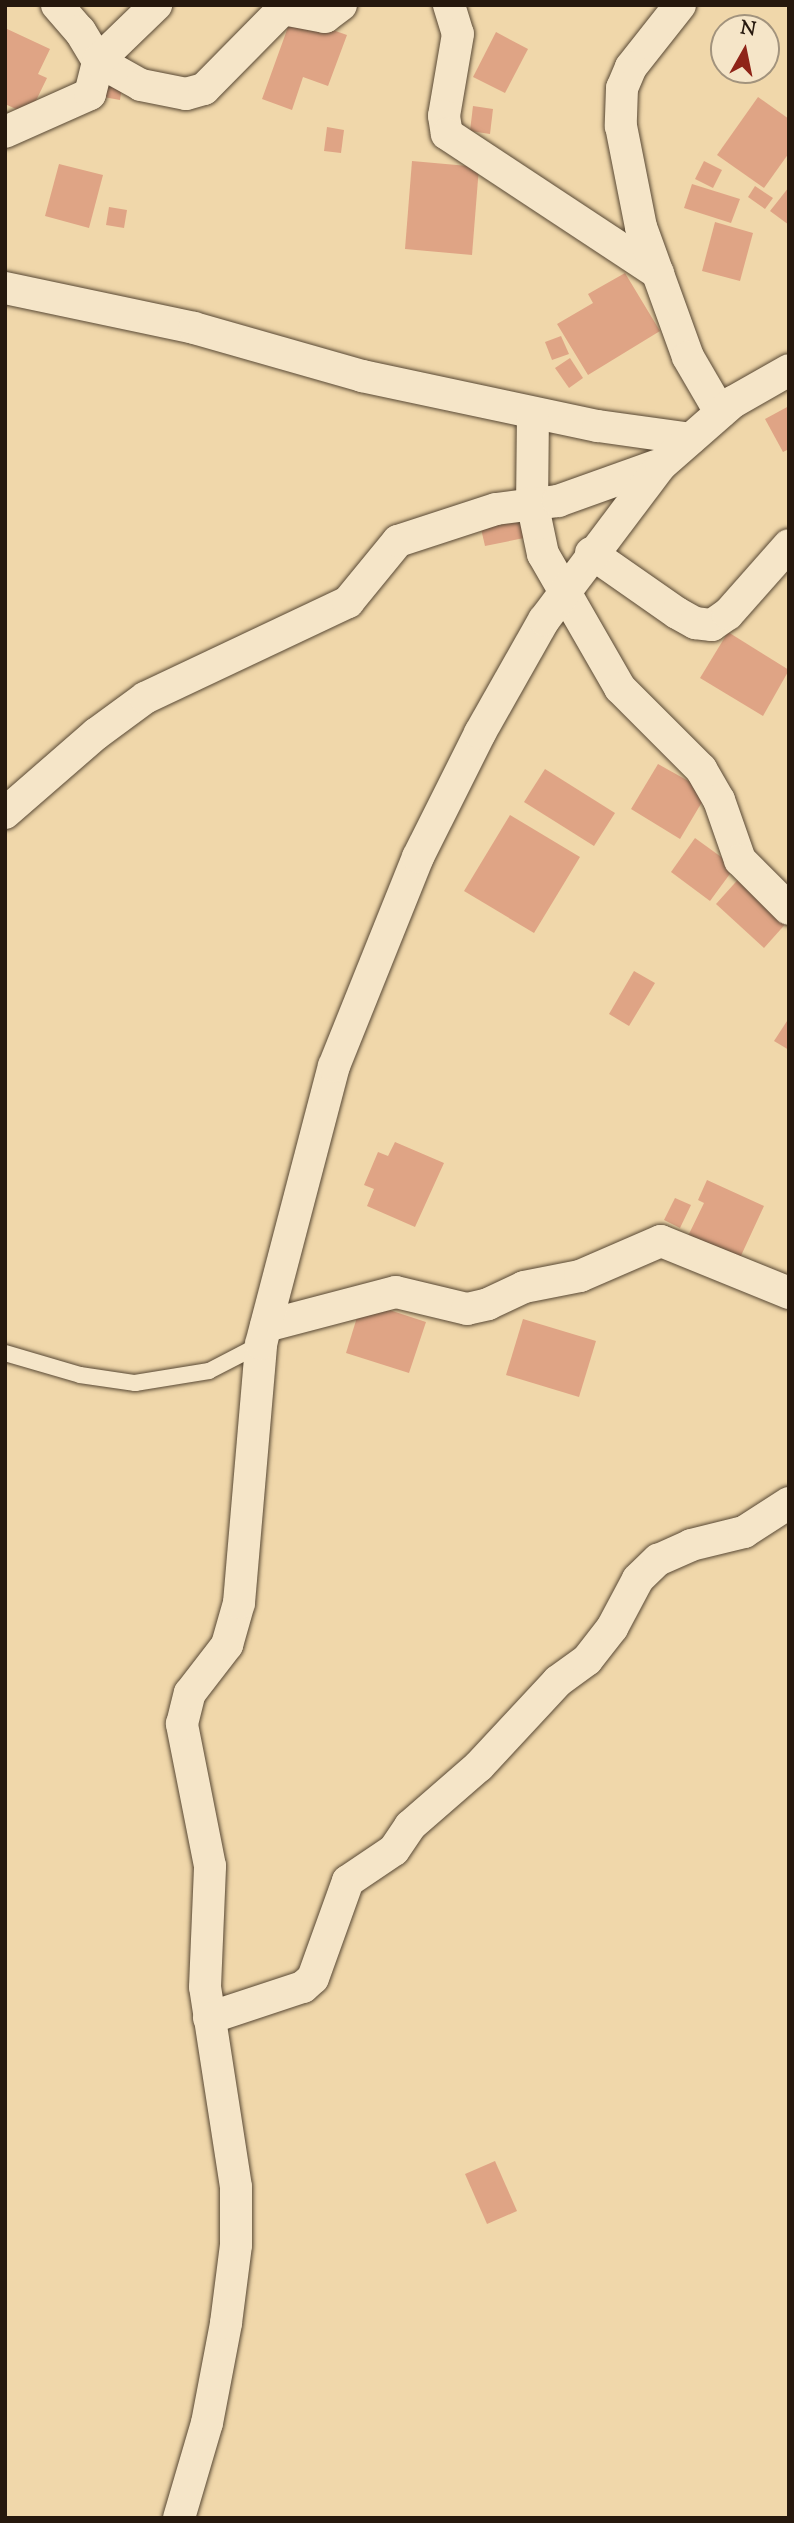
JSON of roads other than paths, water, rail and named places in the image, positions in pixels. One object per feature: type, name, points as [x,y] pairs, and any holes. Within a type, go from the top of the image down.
[{"type":"street","points":[[57,5],[80,31],[98,61],[141,85],[164,93],[186,94],[204,89],[283,9],[325,17],[341,5]]},
{"type":"street","points":[[5,132],[90,94],[98,61],[156,5]]},
{"type":"street","points":[[449,5],[458,34],[444,116],[447,134],[658,273]]},
{"type":"street","points":[[680,5],[631,67],[622,88],[623,138],[641,228],[688,357],[720,412]]},
{"type":"street","points":[[5,288],[194,328],[362,376],[533,413],[690,439]]},
{"type":"street","points":[[179,2518],[207,2423],[236,2245],[236,2187],[205,1987],[210,1866],[182,1724],[190,1693],[227,1645],[239,1603],[264,1335],[334,1066],[359,995],[418,858],[480,733],[565,590],[661,464],[720,412],[789,370]]},
{"type":"street","points":[[533,413],[532,502],[544,554],[620,688],[701,769],[750,874],[789,909]]},
{"type":"street","points":[[5,813],[96,734],[145,698],[348,602],[398,541],[532,502],[558,501],[661,464]]},
{"type":"street","points":[[591,553],[677,614],[695,623],[712,625],[728,614],[789,545]]},
{"type":"street","points":[[264,1335],[396,1292],[467,1309],[488,1304],[524,1287],[580,1276],[661,1241],[789,1293]]},
{"type":"street","points":[[209,2018],[303,1987],[313,1978],[348,1881],[394,1850],[410,1826],[479,1766],[558,1681],[587,1660],[612,1628],[638,1579],[658,1560],[691,1545],[744,1532],[789,1503]]},
{"type":"lane","points":[[5,1353],[80,1376],[135,1383],[209,1371],[264,1335]]}]
